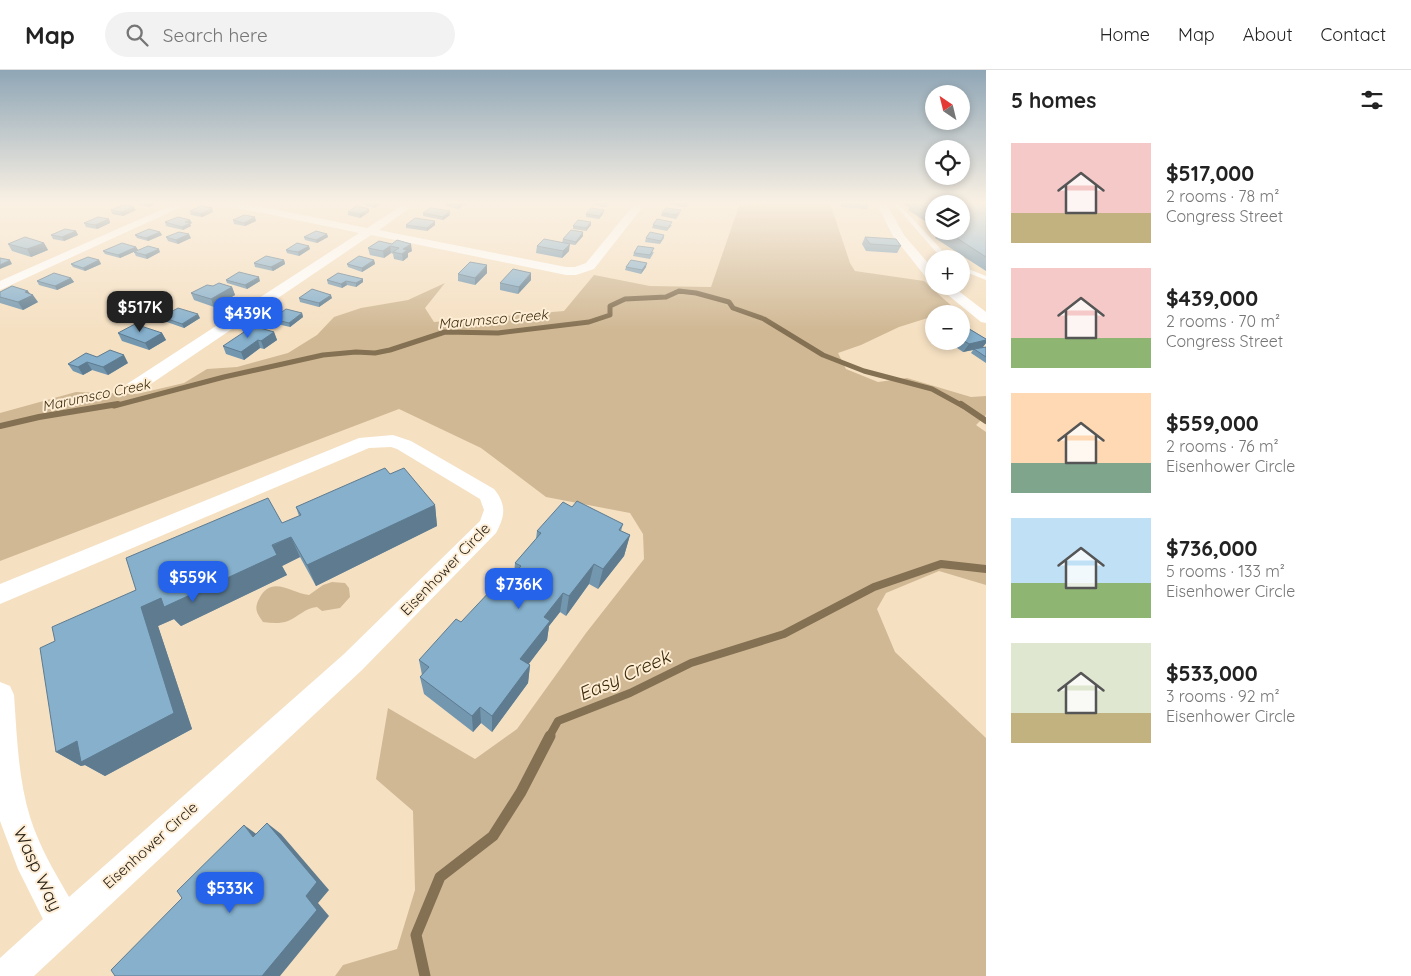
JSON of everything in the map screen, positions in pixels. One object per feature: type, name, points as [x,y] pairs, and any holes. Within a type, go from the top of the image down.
[{"type":"street","points":[[0,286],[90,245]]},
{"type":"street","points":[[133,388],[349,245]]},
{"type":"street","points":[[434,245],[555,270],[576,270],[590,266],[607,245]]},
{"type":"street","points":[[906,245],[925,268]]},
{"type":"street","points":[[955,295],[986,319]]},
{"type":"street","name":"Eisenhower Circle","points":[[0,594],[366,442],[393,441],[404,445],[487,494],[493,500],[495,510],[494,519],[488,527],[353,662],[7,976]]},
{"type":"street","name":"Wasp Way","points":[[0,695],[6,778],[14,816],[34,869],[64,923]]},
{"type":"lane","points":[[970,272],[986,278]]},
{"type":"shaded area","points":[[725,245],[844,245],[855,271],[924,281],[925,295],[939,295],[950,305],[925,305],[925,319],[899,327],[861,345],[838,353],[846,369],[878,382],[907,378],[971,397],[986,396],[986,415],[976,425],[986,432],[986,585],[939,571],[886,593],[877,609],[895,652],[986,738],[986,976],[335,976],[343,965],[397,949],[415,890],[413,811],[376,779],[388,708],[475,759],[517,729],[586,633],[644,559],[643,534],[630,513],[546,497],[481,448],[399,409],[0,561],[0,413],[76,392],[137,394],[184,383],[207,369],[237,367],[288,353],[317,335],[334,317],[361,308],[408,300],[445,283],[425,308],[434,322],[564,311],[594,275],[650,286],[711,287]]},
{"type":"shaded area","points":[[332,582],[345,583],[349,588],[350,597],[340,608],[322,611],[317,607],[305,611],[288,621],[279,623],[263,622],[257,612],[258,601],[268,588],[281,587],[309,595],[323,585]]},
{"type":"building","points":[[13,245],[38,245],[27,249]]},
{"type":"building","points":[[117,245],[136,247],[118,255],[103,251]]},
{"type":"building","points":[[293,245],[309,246],[298,252],[286,250]]},
{"type":"building","points":[[372,245],[409,245],[403,249],[407,250],[402,254],[393,252],[399,248],[390,246],[383,251],[368,248]]},
{"type":"building","points":[[538,245],[569,245],[563,251]]},
{"type":"building","points":[[968,245],[986,245],[986,257]]},
{"type":"building","points":[[148,246],[159,249],[145,255],[134,252]]},
{"type":"building","points":[[638,246],[654,248],[650,255],[634,253]]},
{"type":"building","points":[[266,256],[284,260],[271,267],[254,263]]},
{"type":"building","points":[[359,256],[374,260],[362,268],[347,264]]},
{"type":"building","points":[[88,257],[99,260],[83,268],[71,264]]},
{"type":"building","points":[[0,258],[10,260],[0,265]]},
{"type":"building","points":[[631,260],[647,263],[642,270],[626,267]]},
{"type":"building","points":[[470,262],[487,265],[475,278],[458,274]]},
{"type":"building","points":[[513,269],[531,273],[519,287],[500,283]]},
{"type":"building","points":[[239,272],[259,277],[245,285],[226,280]]},
{"type":"building","points":[[54,273],[71,278],[55,286],[37,281]]},
{"type":"building","points":[[338,273],[363,279],[356,283],[346,281],[341,284],[327,280]]},
{"type":"building","points":[[219,283],[232,287],[211,299],[191,293],[207,285],[213,286]]},
{"type":"building","points":[[12,286],[28,291],[25,292],[33,295],[18,302],[0,297],[0,292]]},
{"type":"building","points":[[312,289],[331,295],[319,303],[299,298]]},
{"type":"building","points":[[178,308],[198,314],[182,324],[162,317]]},
{"type":"building","points":[[286,309],[302,313],[289,323],[272,319]]},
{"type":"building","points":[[135,324],[162,333],[145,343],[118,333]]},
{"type":"building","points":[[253,326],[274,332],[241,352],[223,346]]},
{"type":"building","points":[[970,329],[986,339],[970,344]]},
{"type":"building","points":[[986,347],[986,357],[974,349]]},
{"type":"building","points":[[110,350],[124,355],[103,367],[87,362],[78,367],[68,364],[86,353],[97,357]]},
{"type":"building","points":[[385,468],[390,474],[404,468],[435,505],[307,565],[291,537],[272,545],[277,555],[164,607],[161,598],[141,607],[174,713],[81,762],[77,741],[56,752],[40,648],[55,641],[52,627],[136,590],[126,558],[268,498],[282,523],[301,515],[296,507]]},
{"type":"building","points":[[577,501],[623,524],[619,530],[630,535],[603,569],[594,564],[569,596],[563,593],[544,617],[550,621],[520,659],[530,665],[492,716],[480,707],[472,716],[420,677],[429,667],[419,660],[456,619],[461,622],[493,588],[499,591],[521,566],[515,563],[541,533],[537,531],[563,502],[572,507]]},
{"type":"building","points":[[267,823],[317,882],[306,896],[317,910],[262,976],[115,976],[111,970],[182,898],[177,891],[244,825],[253,837]]},
{"type":"waterway","name":"Marumsco Creek","points":[[114,406],[224,377],[323,355],[356,352],[375,353],[390,350],[445,332],[498,333],[589,322],[610,315],[610,306],[625,299],[666,297],[677,292]]},
{"type":"waterway","name":"Marumsco Creek","points":[[677,292],[688,292]]},
{"type":"waterway","name":"Marumsco Creek","points":[[677,292],[688,292]]},
{"type":"waterway","name":"Marumsco Creek","points":[[688,292],[729,302],[733,308],[764,319],[823,355],[864,371],[932,389],[963,406]]},
{"type":"waterway","name":"Marumsco Creek","points":[[0,426],[39,417],[118,404]]},
{"type":"waterway","name":"Marumsco Creek","points":[[961,404],[986,421]]},
{"type":"waterway","name":"Easy Creek","points":[[549,737],[558,721],[630,693],[691,663],[784,634],[874,587],[941,564],[986,569]]},
{"type":"waterway","name":"Easy Creek","points":[[425,976],[416,935],[440,877],[493,836],[521,792],[550,736]]}]
